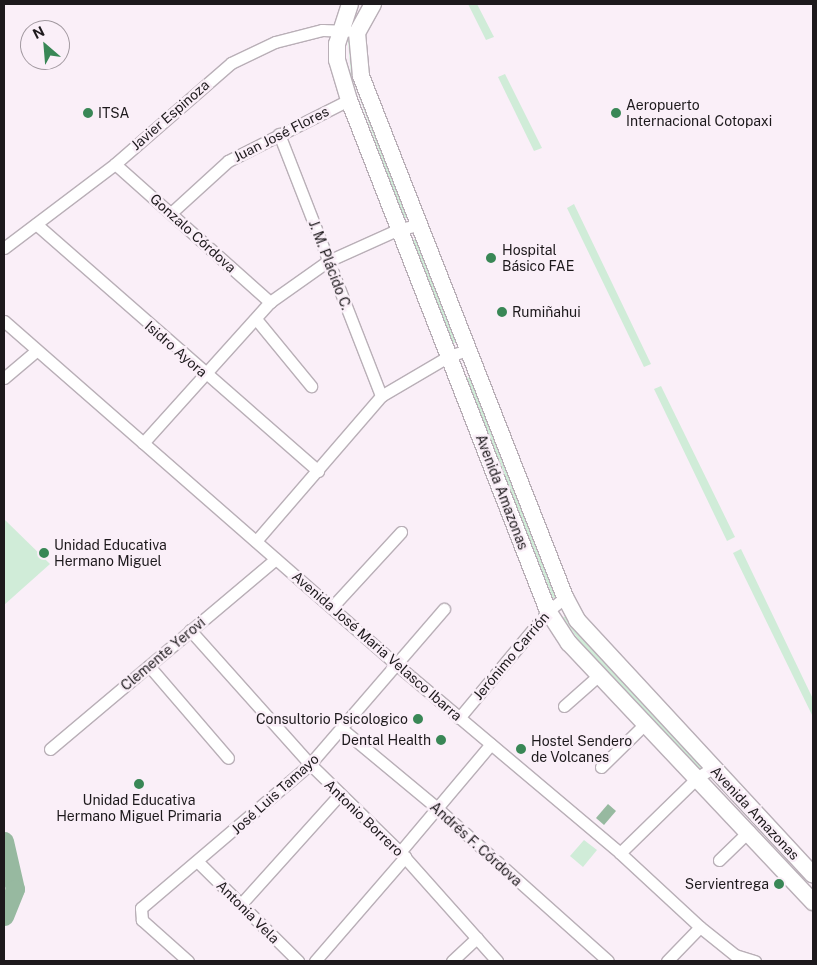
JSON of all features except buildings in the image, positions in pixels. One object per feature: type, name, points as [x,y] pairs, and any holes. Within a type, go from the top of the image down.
[{"type":"main road","name":"Avenida Amazonas","points":[[350,4],[339,30],[337,60],[349,100],[548,611],[569,643],[698,777],[813,902]]},
{"type":"main road","points":[[357,33],[373,4]]},
{"type":"main road","name":"Avenida Amazonas","points":[[357,33],[360,76],[565,597],[577,620],[813,875]]},
{"type":"street","name":"Javier Espinoza","points":[[4,248],[115,164],[231,63],[275,42],[339,30],[357,33]]},
{"type":"street","name":"Juan José Flores","points":[[171,213],[228,161],[349,100]]},
{"type":"street","name":"J. M. Plácido C.","points":[[279,134],[381,396]]},
{"type":"street","name":"Gonzalo Córdova","points":[[115,164],[270,302]]},
{"type":"street","name":"Isidro Ayora","points":[[36,224],[318,471]]},
{"type":"street","points":[[143,443],[270,302],[328,261],[399,229],[419,225]]},
{"type":"street","points":[[256,319],[312,386]]},
{"type":"street","name":"Avenida José Maria Velasco Ibarra","points":[[4,321],[397,665],[620,854],[734,958],[755,961]]},
{"type":"street","points":[[4,378],[37,350]]},
{"type":"street","points":[[256,541],[381,396],[449,356],[467,350]]},
{"type":"street","points":[[332,607],[401,532]]},
{"type":"street","name":"Clemente Yerovi","points":[[50,749],[276,559]]},
{"type":"street","name":"Jerónimo Carrión","points":[[459,718],[548,611],[565,597]]},
{"type":"street","name":"José Luis Tamayo","points":[[188,961],[142,920],[141,908],[198,862],[310,764],[444,609]]},
{"type":"street","name":"Antonio Borrero","points":[[190,630],[310,764],[339,795],[402,854],[497,961]]},
{"type":"street","points":[[149,666],[228,758]]},
{"type":"street","points":[[564,706],[599,675]]},
{"type":"street","points":[[601,767],[646,723]]},
{"type":"street","name":"Andrés F. Córdova","points":[[342,729],[437,808],[608,961]]},
{"type":"street","points":[[314,961],[491,744]]},
{"type":"street","points":[[620,854],[698,777],[714,768]]},
{"type":"street","points":[[241,904],[339,795]]},
{"type":"street","points":[[720,860],[748,831]]},
{"type":"street","name":"Antonia Vela","points":[[198,862],[298,961]]},
{"type":"street","points":[[667,961],[700,927]]},
{"type":"street","points":[[452,961],[477,938]]},
{"type":"shaded area","points":[[468,4],[477,4],[494,37],[486,40]]},
{"type":"shaded area","points":[[348,41],[353,41],[410,216],[404,219],[351,75]]},
{"type":"shaded area","points":[[505,74],[542,148],[534,151],[498,77]]},
{"type":"shaded area","points":[[574,204],[651,364],[644,367],[567,208]]},
{"type":"shaded area","points":[[417,238],[456,342],[453,343],[413,240]]},
{"type":"shaded area","points":[[470,377],[560,597],[553,598],[466,378]]},
{"type":"shaded area","points":[[661,386],[735,537],[727,541],[654,389]]},
{"type":"shaded area","points":[[4,519],[50,564],[4,605]]},
{"type":"shaded area","points":[[741,549],[813,699],[813,717],[733,553]]},
{"type":"shaded area","points":[[567,616],[709,767],[703,772],[584,648],[563,617]]},
{"type":"shaded area","points":[[608,804],[616,811],[604,825],[596,818]]},
{"type":"shaded area","points":[[584,840],[597,850],[583,867],[570,856]]},
{"type":"waterway","points":[[4,841],[15,889],[4,916]]},
{"type":"place","name":"ITSA","points":[[88,113]]},
{"type":"place","name":"Aeropuerto Internacional Cotopaxi","points":[[616,113]]},
{"type":"place","name":"Hospital Básico FAE","points":[[491,258]]},
{"type":"place","name":"Rumiñahui","points":[[502,312]]},
{"type":"place","name":"Unidad Educativa Hermano Miguel","points":[[44,553]]},
{"type":"place","name":"Consultorio Psicologico","points":[[418,719]]},
{"type":"place","name":"Dental Health","points":[[441,740]]},
{"type":"place","name":"Hostel Sendero de Volcanes","points":[[521,749]]},
{"type":"place","name":"Unidad Educativa Hermano Miguel Primaria","points":[[139,784]]},
{"type":"place","name":"Servientrega","points":[[779,884]]}]
